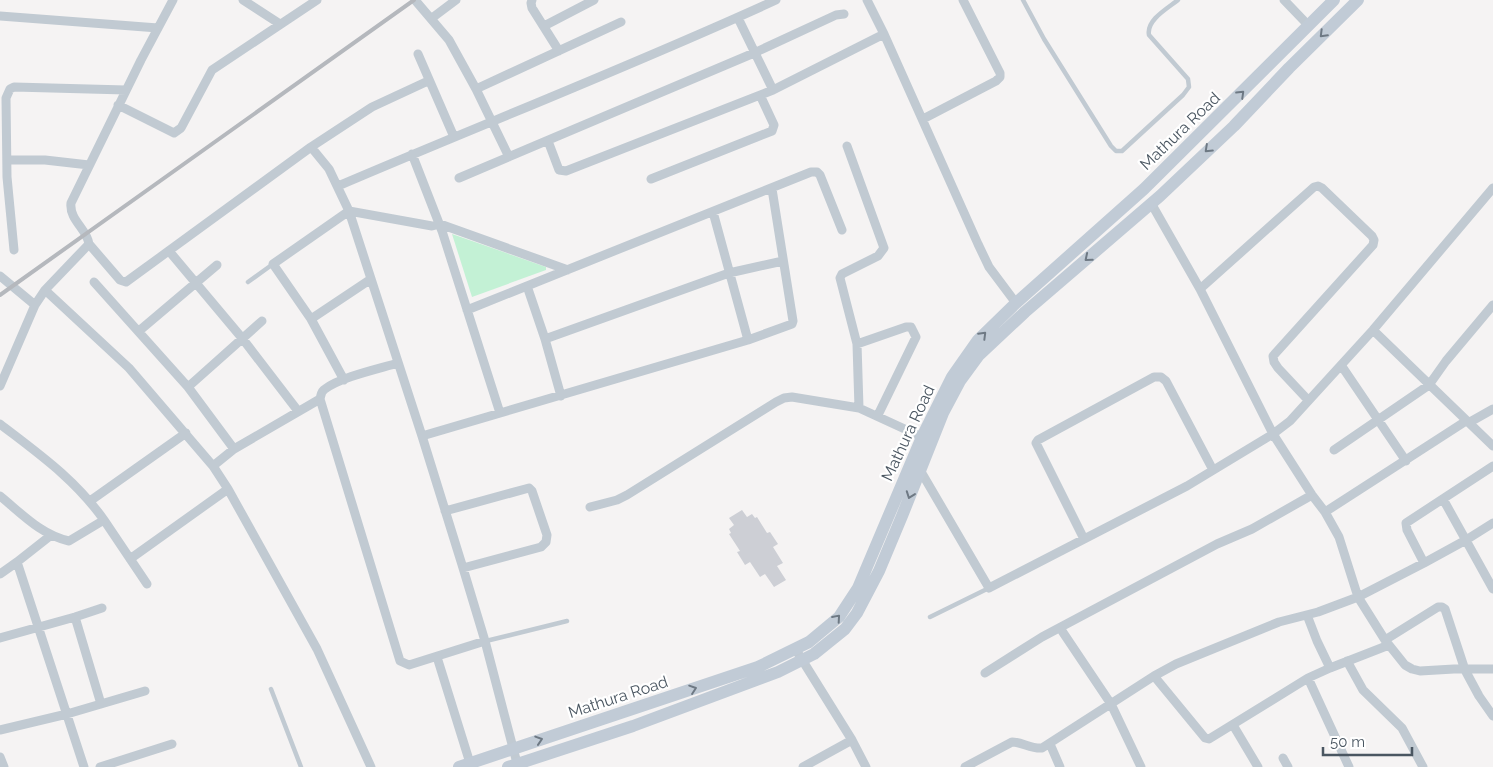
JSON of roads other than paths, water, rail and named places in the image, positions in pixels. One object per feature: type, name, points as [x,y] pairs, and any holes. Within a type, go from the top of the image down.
[{"type":"main road","name":"Mathura Road","points":[[514,766],[723,694],[799,655],[839,616],[858,588],[922,437],[952,377],[978,340],[1016,303],[1144,189],[1334,0]]},
{"type":"main road","name":"Mathura Road","points":[[464,765],[749,670],[799,655],[814,654],[845,630],[857,613],[879,571],[943,413],[960,381],[979,355],[1025,312],[1152,203],[1234,126],[1358,0]]},
{"type":"street","points":[[173,0],[118,105],[71,204],[70,210],[89,240],[89,244],[120,280],[126,282],[311,147],[372,107],[428,81]]},
{"type":"street","points":[[243,0],[280,24]]},
{"type":"street","points":[[118,105],[176,133],[181,128],[212,70],[317,0]]},
{"type":"street","points":[[415,0],[449,40],[476,89],[509,157]]},
{"type":"street","points":[[432,18],[456,0]]},
{"type":"street","points":[[532,0],[532,8],[559,51]]},
{"type":"street","points":[[544,26],[594,0]]},
{"type":"street","points":[[338,186],[492,121],[538,104],[776,0]]},
{"type":"street","points":[[867,0],[982,252],[999,282],[1016,303]]},
{"type":"street","points":[[922,119],[996,81],[1000,77],[1000,72],[963,0]]},
{"type":"street","points":[[1284,0],[1309,26]]},
{"type":"street","points":[[458,178],[754,53],[836,15],[844,14]]},
{"type":"street","points":[[0,16],[158,28]]},
{"type":"street","points":[[738,18],[773,90]]},
{"type":"street","points":[[476,89],[621,22]]},
{"type":"street","points":[[548,141],[559,170],[566,170],[773,90],[884,34]]},
{"type":"street","points":[[418,54],[428,81],[454,137]]},
{"type":"street","points":[[14,250],[7,160],[6,98],[10,89],[14,87],[126,90]]},
{"type":"street","points":[[651,179],[772,131],[774,125],[760,95]]},
{"type":"street","points":[[847,146],[884,248],[878,256],[842,274],[840,278],[856,344],[859,408]]},
{"type":"street","points":[[311,147],[329,169],[348,212],[422,436],[485,641],[513,748],[514,766]]},
{"type":"street","points":[[412,154],[440,224],[500,414]]},
{"type":"street","points":[[7,160],[45,160],[89,165]]},
{"type":"street","points":[[467,310],[811,172],[817,172],[820,175],[842,230]]},
{"type":"street","points":[[1200,289],[1314,187],[1322,188],[1372,236],[1374,240],[1372,245],[1273,356],[1278,368],[1308,400]]},
{"type":"street","points":[[920,470],[989,588],[1187,486],[1273,434],[1290,421],[1373,330],[1493,188]]},
{"type":"street","points":[[422,436],[748,340],[792,324],[772,189]]},
{"type":"street","points":[[1152,203],[1200,289],[1273,434],[1325,512],[1339,537],[1358,596],[1387,642],[1405,665],[1412,669],[1420,671],[1493,669]]},
{"type":"street","points":[[344,380],[311,319],[273,264],[348,212],[432,226],[440,224],[568,270]]},
{"type":"street","points":[[713,212],[748,340]]},
{"type":"street","points":[[0,386],[35,305],[45,290],[89,244]]},
{"type":"street","points":[[169,251],[242,338],[298,412]]},
{"type":"street","points":[[546,339],[730,273],[784,261]]},
{"type":"street","points":[[138,331],[217,265]]},
{"type":"street","points":[[0,276],[35,305]]},
{"type":"street","points":[[311,319],[370,279]]},
{"type":"street","points":[[94,282],[188,387],[234,449]]},
{"type":"street","points":[[527,286],[546,339],[561,396]]},
{"type":"street","points":[[45,290],[129,368],[186,433],[228,489],[317,649],[371,767]]},
{"type":"street","points":[[1334,450],[1429,385],[1446,360],[1493,305]]},
{"type":"street","points":[[188,387],[262,322]]},
{"type":"street","points":[[856,344],[906,327],[911,327],[916,337],[878,415]]},
{"type":"street","points":[[1373,330],[1493,446]]},
{"type":"street","points":[[398,364],[344,380],[324,389],[320,399],[400,661],[409,666],[485,641]]},
{"type":"street","points":[[1341,365],[1406,461]]},
{"type":"street","points":[[1084,539],[1036,443],[1038,440],[1154,377],[1161,377],[1166,381],[1213,470]]},
{"type":"street","points":[[590,506],[617,500],[627,495],[784,398],[792,397],[859,408],[878,415],[922,437]]},
{"type":"street","points":[[212,466],[234,449],[320,399]]},
{"type":"street","points":[[1325,512],[1466,421],[1470,422],[1493,410]]},
{"type":"street","points":[[0,424],[60,470],[90,501],[148,584]]},
{"type":"street","points":[[90,501],[186,433]]},
{"type":"street","points":[[1424,563],[1407,530],[1406,523],[1493,466]]},
{"type":"street","points":[[445,511],[529,488],[532,491],[547,536],[546,542],[541,547],[463,568]]},
{"type":"street","points":[[130,560],[228,489]]},
{"type":"street","points":[[985,674],[1060,628],[1312,495]]},
{"type":"street","points":[[0,496],[50,536],[68,542],[104,520]]},
{"type":"street","points":[[1443,499],[1493,589]]},
{"type":"street","points":[[965,767],[1012,742],[1042,748],[1154,676],[1180,662],[1280,622],[1308,615],[1358,596],[1424,563],[1493,523]]},
{"type":"street","points":[[0,574],[50,536]]},
{"type":"street","points":[[17,562],[84,767]]},
{"type":"street","points":[[1154,676],[1207,739],[1308,678],[1387,642],[1438,607],[1442,607],[1445,609],[1465,670],[1479,696],[1493,716]]},
{"type":"street","points":[[0,638],[102,608]]},
{"type":"street","points":[[1308,615],[1317,642],[1330,668]]},
{"type":"street","points":[[75,617],[101,704]]},
{"type":"street","points":[[1060,628],[1112,704],[1141,767]]},
{"type":"street","points":[[799,655],[852,740],[866,767]]},
{"type":"street","points":[[437,656],[464,765]]},
{"type":"street","points":[[1347,661],[1363,690],[1402,728],[1423,767]]},
{"type":"street","points":[[1308,678],[1349,767]]},
{"type":"street","points":[[0,730],[67,714],[145,692]]},
{"type":"street","points":[[1233,725],[1258,767]]},
{"type":"street","points":[[803,767],[852,740]]},
{"type":"street","points":[[100,767],[172,744]]},
{"type":"street","points":[[1050,744],[1060,767]]},
{"type":"street","points":[[0,756],[4,767]]},
{"type":"street","points":[[1283,758],[1288,767]]},
{"type":"lane","points":[[1031,0],[1024,2],[1044,38],[1111,146],[1116,150],[1122,151],[1183,95],[1189,87],[1188,79],[1149,35],[1148,29],[1151,23],[1178,0]]},
{"type":"lane","points":[[248,282],[273,264]]},
{"type":"lane","points":[[930,618],[989,588]]},
{"type":"lane","points":[[485,641],[567,621]]},
{"type":"lane","points":[[271,689],[301,767]]},
{"type":"railway","points":[[0,295],[414,0]]}]
